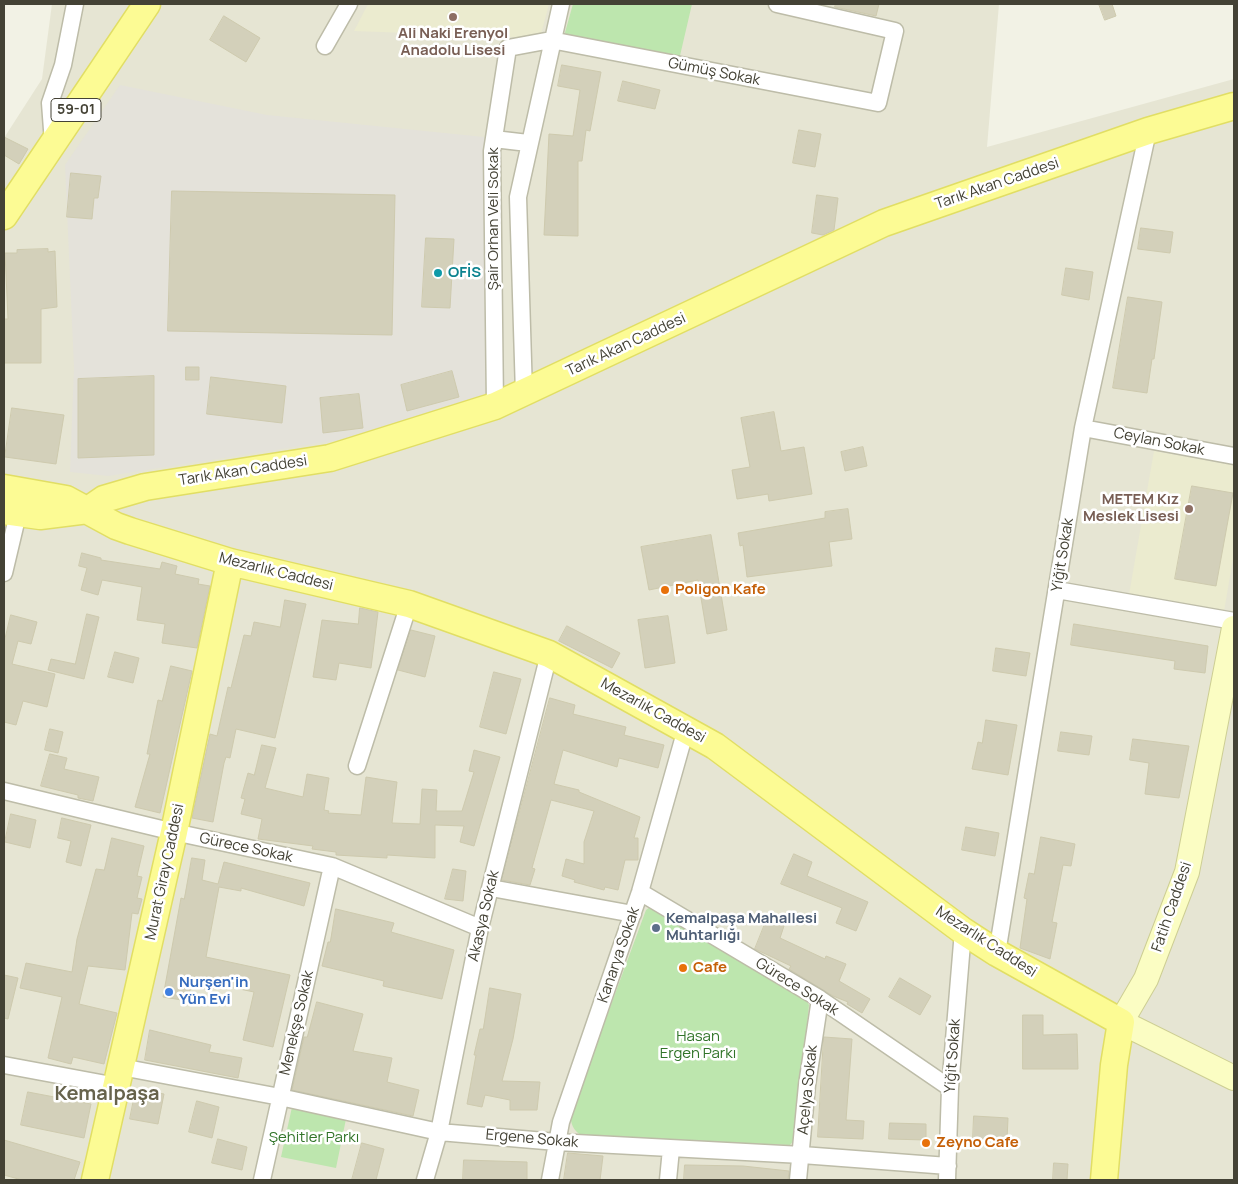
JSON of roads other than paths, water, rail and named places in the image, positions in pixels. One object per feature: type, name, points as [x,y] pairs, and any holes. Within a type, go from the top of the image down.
[{"type":"main road","name":"59-01","points":[[4,216],[147,4]]},
{"type":"main road","name":"Tarık Akan Caddesi","points":[[88,510],[104,500],[145,487],[330,458],[495,406],[884,223],[1148,131],[1234,106]]},
{"type":"main road","points":[[4,488],[52,496],[88,510]]},
{"type":"main road","points":[[11,512],[40,516],[88,510]]},
{"type":"main road","name":"Mezarlık Caddesi","points":[[88,510],[116,526],[230,562],[409,604],[550,654],[715,746],[963,931],[1121,1022]]},
{"type":"main road","name":"Murat Giray Caddesi","points":[[96,1180],[174,832],[230,562]]},
{"type":"main road","name":"Fatih Caddesi","points":[[1104,1180],[1114,1065],[1121,1022]]},
{"type":"street","points":[[53,145],[50,103],[63,65],[75,4]]},
{"type":"street","points":[[325,46],[349,4]]},
{"type":"street","name":"Şair Orhan Veli Sokak","points":[[524,394],[518,197],[528,143],[561,4]]},
{"type":"street","name":"Gümüş Sokak","points":[[551,40],[878,103],[895,31],[776,4]]},
{"type":"street","name":"Şair Orhan Veli Sokak","points":[[495,406],[492,151],[508,48],[551,40]]},
{"type":"street","name":"Yiğit Sokak","points":[[997,952],[1084,428],[1148,131]]},
{"type":"street","points":[[494,138],[528,143]]},
{"type":"street","name":"Ceylan Sokak","points":[[1084,428],[1234,456]]},
{"type":"street","points":[[4,573],[11,512]]},
{"type":"street","points":[[1057,590],[1234,621]]},
{"type":"street","points":[[356,766],[409,604]]},
{"type":"street","name":"Fatih Caddesi","points":[[1121,1022],[1146,980],[1186,872],[1234,628]]},
{"type":"street","name":"Akasya Sokak","points":[[425,1180],[439,1132],[480,928],[550,654]]},
{"type":"street","name":"Kanarya Sokak","points":[[550,1180],[561,1122],[640,892],[686,729]]},
{"type":"street","name":"Gürece Sokak","points":[[4,791],[174,832],[332,866],[480,928]]},
{"type":"street","name":"Menekşe Sokak","points":[[262,1180],[332,866]]},
{"type":"street","points":[[491,888],[633,914]]},
{"type":"street","name":"Gürece Sokak","points":[[640,892],[820,999],[950,1088]]},
{"type":"street","name":"Yiğit Sokak","points":[[947,1173],[950,1088],[963,931]]},
{"type":"street","name":"Açelya Sokak","points":[[798,1180],[802,1155],[807,1085],[820,999]]},
{"type":"street","name":"Mezarlık Caddesi","points":[[1121,1022],[1234,1078]]},
{"type":"street","name":"Ergene Sokak","points":[[4,1064],[119,1076],[280,1097],[439,1132],[557,1142],[802,1155],[947,1173]]},
{"type":"street","points":[[668,1180],[671,1149]]},
{"type":"place","name":"Ali Naki Erenyol Anadolu Lisesi","points":[[453,17]]},
{"type":"place","name":"OFİS","points":[[438,273]]},
{"type":"place","name":"METEM Kız Meslek Lisesi","points":[[1189,509]]},
{"type":"place","name":"Poligon Kafe","points":[[665,590]]},
{"type":"place","name":"Kemalpaşa Mahallesi Muhtarlığı","points":[[656,928]]},
{"type":"place","name":"Cafe","points":[[683,968]]},
{"type":"place","name":"Nurşen'in Yün Evi","points":[[169,992]]},
{"type":"place","name":"Zeyno Cafe","points":[[926,1143]]},
{"type":"district","name":"Kemalpaşa","points":[[107,1094]]},
{"type":"park label","name":"Hasan Ergen Parkı","points":[[698,1046]]},
{"type":"park label","name":"Şehitler Parkı","points":[[314,1138]]}]
